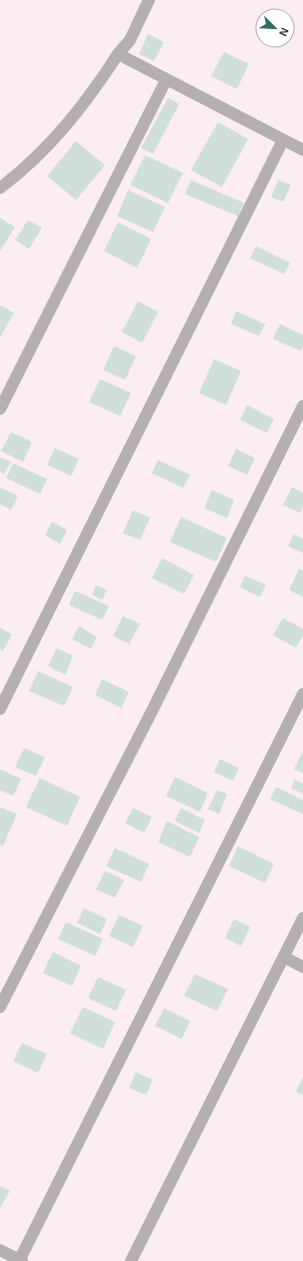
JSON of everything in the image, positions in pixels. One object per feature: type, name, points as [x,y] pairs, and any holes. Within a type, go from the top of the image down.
[{"type":"street","points":[[0,188],[24,170],[66,126],[118,54],[130,40],[149,0]]},
{"type":"street","points":[[118,54],[303,150]]},
{"type":"street","points":[[0,409],[166,80]]},
{"type":"street","points":[[0,709],[283,140]]},
{"type":"street","points":[[0,1007],[153,709],[303,406]]},
{"type":"street","points":[[0,1250],[20,1261],[303,694]]},
{"type":"street","points":[[131,1261],[303,918]]},
{"type":"street","points":[[284,957],[303,967]]},
{"type":"building","points":[[148,34],[164,42],[154,61],[139,54]]},
{"type":"building","points":[[224,52],[249,64],[237,89],[211,76]]},
{"type":"building","points":[[168,98],[179,104],[153,154],[141,148]]},
{"type":"building","points":[[218,122],[248,139],[222,187],[191,170]]},
{"type":"building","points":[[76,141],[105,165],[76,200],[47,176]]},
{"type":"building","points":[[145,155],[183,173],[168,203],[130,185]]},
{"type":"building","points":[[191,180],[244,203],[238,216],[185,194]]},
{"type":"building","points":[[278,180],[291,185],[283,202],[271,197]]},
{"type":"building","points":[[128,190],[165,207],[153,232],[117,216]]},
{"type":"building","points":[[0,218],[15,227],[0,251]]},
{"type":"building","points":[[28,220],[42,228],[29,249],[15,240]]},
{"type":"building","points":[[118,222],[151,239],[137,268],[104,251]]},
{"type":"building","points":[[256,246],[290,263],[284,274],[250,258]]},
{"type":"building","points":[[138,301],[158,312],[142,343],[122,332]]},
{"type":"building","points":[[0,305],[14,313],[0,337]]},
{"type":"building","points":[[236,311],[265,324],[259,336],[231,324]]},
{"type":"building","points":[[280,324],[303,335],[303,346],[301,351],[273,339]]},
{"type":"building","points":[[114,346],[136,356],[125,380],[103,370]]},
{"type":"building","points":[[214,359],[241,371],[226,405],[199,393]]},
{"type":"building","points":[[100,379],[131,393],[120,416],[89,402]]},
{"type":"building","points":[[247,405],[274,419],[267,433],[240,420]]},
{"type":"building","points":[[11,432],[32,442],[23,462],[1,451]]},
{"type":"building","points":[[55,448],[79,459],[71,476],[47,465]]},
{"type":"building","points":[[236,449],[255,458],[247,475],[228,466]]},
{"type":"building","points":[[0,457],[11,462],[4,474],[0,472]]},
{"type":"building","points":[[158,460],[190,475],[183,488],[152,473]]},
{"type":"building","points":[[13,463],[47,479],[40,494],[6,478]]},
{"type":"building","points":[[0,487],[18,496],[11,510],[0,504]]},
{"type":"building","points":[[292,487],[303,493],[303,506],[300,513],[283,505]]},
{"type":"building","points":[[212,490],[234,500],[227,518],[204,508]]},
{"type":"building","points":[[133,510],[150,518],[140,540],[123,533]]},
{"type":"building","points":[[181,517],[227,538],[216,562],[170,542]]},
{"type":"building","points":[[52,522],[67,530],[60,544],[45,535]]},
{"type":"building","points":[[294,534],[303,539],[303,553],[288,546]]},
{"type":"building","points":[[162,558],[194,575],[184,594],[152,578]]},
{"type":"building","points":[[299,569],[303,570],[303,597],[289,590]]},
{"type":"building","points":[[245,576],[266,585],[260,597],[240,587]]},
{"type":"building","points":[[96,585],[107,590],[102,600],[92,595]]},
{"type":"building","points":[[75,591],[109,606],[102,620],[69,605]]},
{"type":"building","points":[[123,616],[140,624],[129,644],[113,636]]},
{"type":"building","points":[[283,618],[303,629],[303,635],[296,648],[273,635]]},
{"type":"building","points":[[79,626],[97,637],[91,649],[72,639]]},
{"type":"building","points":[[0,628],[12,634],[3,651],[0,649]]},
{"type":"building","points":[[57,648],[73,656],[65,675],[48,666]]},
{"type":"building","points":[[38,671],[73,687],[64,706],[29,691]]},
{"type":"building","points":[[102,679],[129,692],[121,708],[95,695]]},
{"type":"building","points":[[24,748],[45,757],[36,776],[15,767]]},
{"type":"building","points":[[302,753],[303,754],[303,773],[294,769]]},
{"type":"building","points":[[220,759],[239,768],[233,781],[214,772]]},
{"type":"building","points":[[0,769],[21,779],[13,796],[0,790]]},
{"type":"building","points":[[175,777],[208,793],[200,812],[166,796]]},
{"type":"building","points":[[40,778],[80,797],[67,826],[26,807]]},
{"type":"building","points":[[295,780],[303,784],[303,794],[291,788]]},
{"type":"building","points":[[276,787],[303,800],[303,814],[270,799]]},
{"type":"building","points":[[217,790],[227,794],[219,814],[208,809]]},
{"type":"building","points":[[0,807],[17,814],[3,846],[0,844]]},
{"type":"building","points":[[133,808],[152,817],[144,833],[125,823]]},
{"type":"building","points":[[181,808],[205,820],[199,833],[175,821]]},
{"type":"building","points":[[167,821],[199,837],[190,857],[158,842]]},
{"type":"building","points":[[238,846],[274,864],[265,883],[229,866]]},
{"type":"building","points":[[115,848],[149,864],[141,882],[106,866]]},
{"type":"building","points":[[105,871],[124,880],[115,898],[96,889]]},
{"type":"building","points":[[84,908],[107,919],[100,934],[77,923]]},
{"type":"building","points":[[119,915],[143,926],[133,947],[109,936]]},
{"type":"building","points":[[234,919],[250,927],[241,946],[225,938]]},
{"type":"building","points":[[66,922],[103,939],[95,956],[58,939]]},
{"type":"building","points":[[53,952],[81,966],[72,986],[43,973]]},
{"type":"building","points":[[195,974],[228,989],[217,1011],[184,996]]},
{"type":"building","points":[[98,977],[126,990],[116,1011],[88,998]]},
{"type":"building","points":[[83,1007],[115,1022],[103,1049],[70,1033]]},
{"type":"building","points":[[164,1008],[190,1021],[182,1039],[155,1026]]},
{"type":"building","points":[[22,1043],[47,1054],[38,1073],[13,1061]]},
{"type":"building","points":[[136,1072],[153,1080],[146,1095],[129,1088]]},
{"type":"building","points":[[303,1077],[303,1095],[296,1092]]},
{"type":"building","points":[[0,1186],[10,1191],[0,1208]]}]
